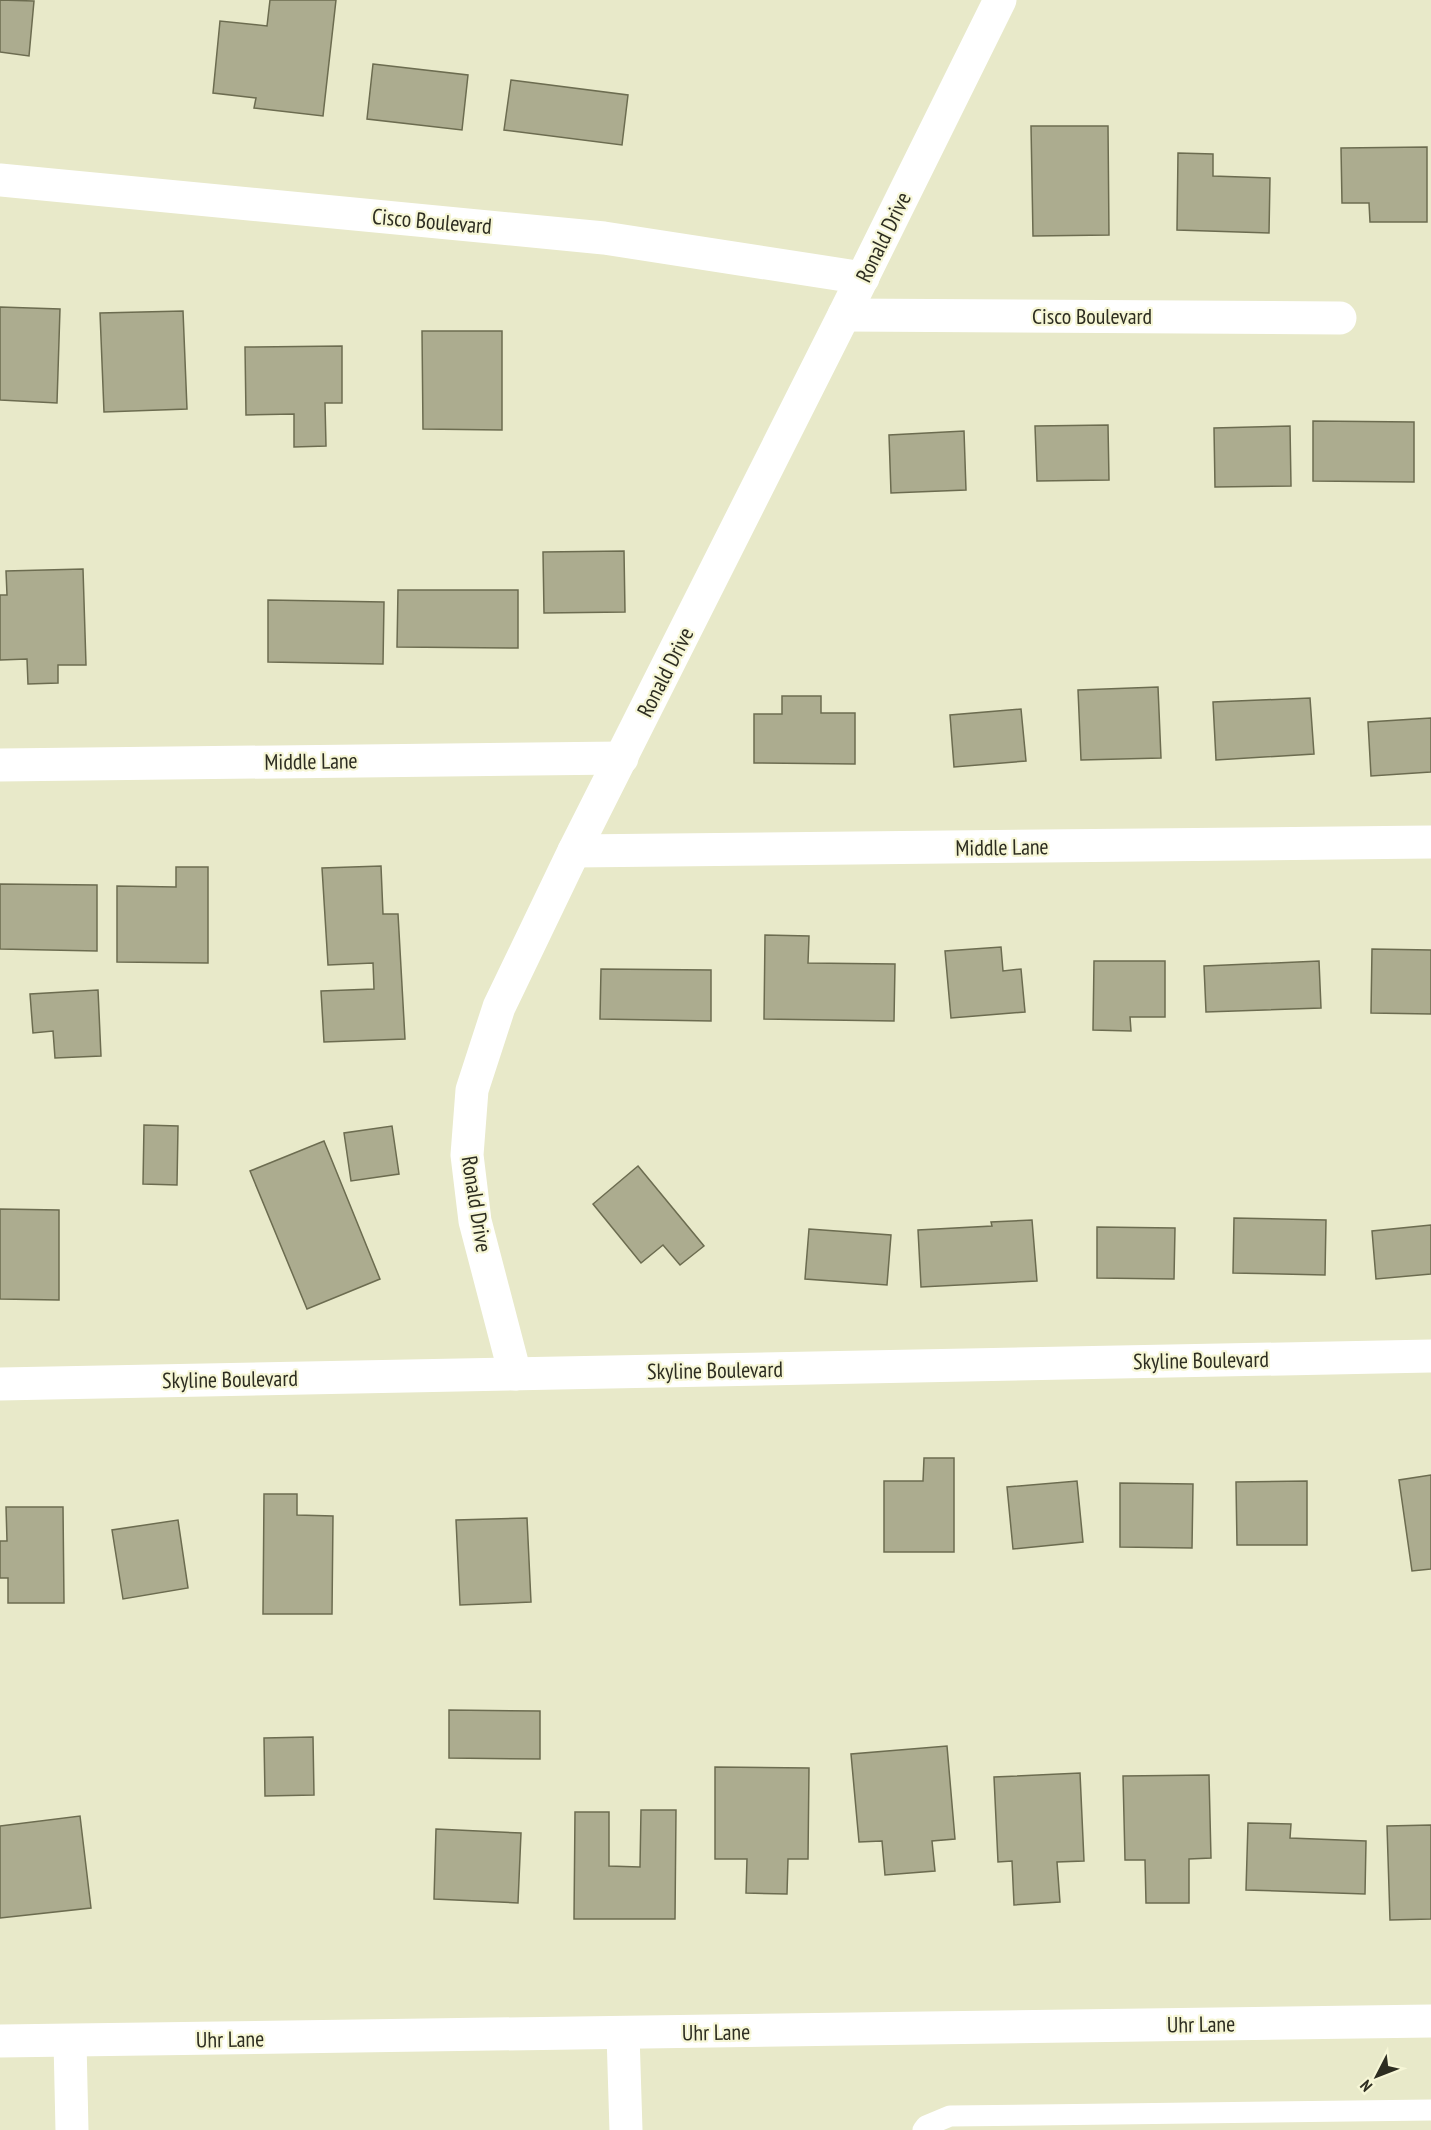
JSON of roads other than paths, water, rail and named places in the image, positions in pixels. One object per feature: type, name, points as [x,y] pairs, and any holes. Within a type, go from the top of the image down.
[{"type":"street","name":"Ronald Drive","points":[[515,1374],[475,1221],[467,1155],[472,1090],[498,1007],[1000,0]]},
{"type":"street","name":"Cisco Boulevard","points":[[0,180],[604,238],[863,278]]},
{"type":"street","name":"Cisco Boulevard","points":[[844,315],[1340,318]]},
{"type":"street","name":"Middle Lane","points":[[0,765],[622,758]]},
{"type":"street","name":"Middle Lane","points":[[574,851],[1431,842]]},
{"type":"street","name":"Skyline Boulevard","points":[[0,1384],[1431,1356]]},
{"type":"street","name":"Uhr Lane","points":[[0,2041],[1431,2021]]},
{"type":"street","points":[[623,2034],[626,2130]]},
{"type":"street","points":[[70,2041],[72,2130]]},
{"type":"lane","points":[[923,2130],[926,2126],[950,2116],[1431,2110]]}]
